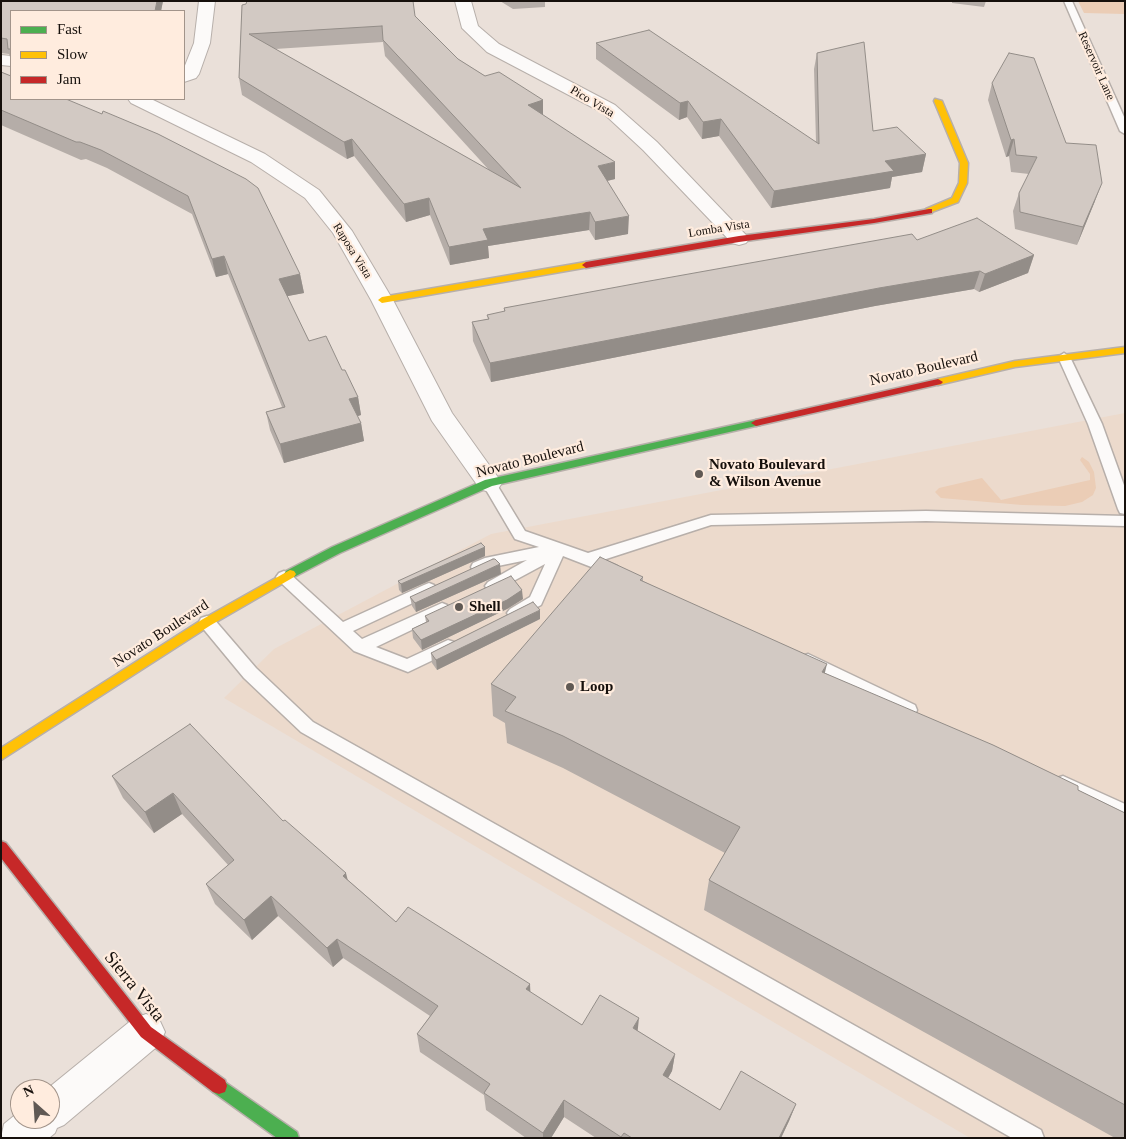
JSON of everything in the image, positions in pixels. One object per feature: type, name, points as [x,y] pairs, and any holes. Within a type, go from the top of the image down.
[{"type":"street","points":[[185,76],[190,74],[202,43],[207,1]]},
{"type":"street","name":"Pico Vista","points":[[463,1],[470,28],[493,48],[609,109],[650,146],[739,239]]},
{"type":"street","name":"Raposa Vista","points":[[143,100],[258,158],[312,194],[342,231],[382,300],[441,415],[489,482]]},
{"type":"street","name":"Lomba Vista","points":[[382,300],[739,239],[874,221],[930,211],[955,200],[964,183],[964,163],[938,101]]},
{"type":"street","name":"Novato Boulevard","points":[[1,755],[207,622],[284,577],[336,550],[489,482],[1015,364],[1125,350]]},
{"type":"street","name":"Sierra Vista","points":[[1,848],[146,1032],[291,1138]]},
{"type":"street","points":[[60,1104],[146,1032]]},
{"type":"street","points":[[18,1138],[29,1129]]},
{"type":"lane","name":"Reservoir Lane","points":[[1068,1],[1125,131]]},
{"type":"lane","points":[[1064,357],[1095,424],[1125,509]]},
{"type":"lane","points":[[489,482],[520,535],[588,559],[624,575]]},
{"type":"lane","points":[[588,559],[711,520],[926,516],[1125,522]]},
{"type":"lane","points":[[465,573],[490,562],[559,548]]},
{"type":"lane","points":[[481,592],[506,580],[559,548]]},
{"type":"lane","points":[[504,619],[536,601],[559,548]]},
{"type":"lane","points":[[284,577],[360,647],[408,666],[461,640]]},
{"type":"lane","points":[[342,629],[440,584]]},
{"type":"lane","points":[[360,647],[455,603]]},
{"type":"lane","points":[[207,622],[250,673],[307,727],[1033,1138]]},
{"type":"lane","points":[[793,654],[923,717]]},
{"type":"lane","points":[[1049,776],[1125,812]]},
{"type":"shaded area","points":[[1078,1],[1125,1],[1125,14],[1084,13]]},
{"type":"shaded area","points":[[1125,413],[1125,1138],[970,1138],[224,698],[274,649],[491,534]]},
{"type":"shaded area","points":[[1082,457],[1089,462],[1094,472],[1096,488],[1093,495],[1082,502],[1065,506],[1022,505],[941,498],[935,492],[939,488],[982,478],[1001,500],[1090,480],[1090,474],[1080,460]]},
{"type":"building","points":[[1,1],[157,1],[155,10],[10,10],[10,49],[8,49],[7,39],[1,38]]},
{"type":"building","points":[[247,1],[413,1],[415,16],[458,59],[485,76],[499,72],[543,100],[528,105],[615,162],[598,166],[629,216],[595,222],[590,212],[483,229],[488,240],[449,247],[429,198],[404,204],[352,139],[344,142],[239,78],[242,5],[246,4]],"holes":[[[382,26],[383,40],[521,188],[249,34]]]},
{"type":"building","points":[[649,30],[819,144],[817,53],[864,42],[873,131],[897,127],[926,154],[885,161],[894,171],[774,191],[721,119],[703,122],[688,101],[680,103],[596,43]]},
{"type":"building","points":[[1009,53],[1034,58],[1066,143],[1096,145],[1102,183],[1083,227],[1020,212],[1019,193],[1037,157],[1016,155],[1014,139],[1011,140],[992,83]]},
{"type":"building","points":[[1,72],[10,76],[10,100],[68,100],[102,114],[103,111],[158,134],[246,179],[258,188],[300,274],[279,279],[309,341],[326,336],[342,370],[345,370],[358,397],[349,399],[361,423],[280,444],[266,412],[285,407],[224,256],[212,259],[188,196],[101,150],[76,142],[1,110]]},
{"type":"building","points":[[977,218],[1034,255],[985,274],[980,271],[879,288],[490,363],[472,322],[489,319],[487,315],[505,311],[504,308],[644,282],[912,234],[917,240]]},
{"type":"building","points":[[481,543],[485,547],[401,584],[398,581]]},
{"type":"building","points":[[600,557],[643,577],[640,580],[827,664],[822,672],[993,745],[1078,786],[1078,790],[1125,813],[1125,1105],[709,880],[740,827],[563,736],[505,711],[516,697],[491,684]]},
{"type":"building","points":[[493,559],[500,564],[415,603],[410,597]]},
{"type":"building","points":[[511,576],[522,590],[507,600],[421,640],[412,629],[429,621],[425,616]]},
{"type":"building","points":[[533,602],[540,610],[436,660],[431,653]]},
{"type":"building","points":[[190,724],[283,821],[285,820],[346,873],[343,876],[396,922],[408,907],[530,984],[526,989],[582,1025],[600,995],[639,1018],[633,1028],[675,1054],[663,1075],[720,1110],[741,1071],[796,1104],[779,1138],[632,1138],[624,1133],[621,1137],[564,1100],[543,1133],[484,1093],[490,1084],[417,1034],[438,1006],[337,939],[327,948],[271,896],[244,920],[206,884],[234,860],[173,793],[145,812],[112,776]]},
{"type":"traffic: fast","points":[[290,574],[336,550],[489,483],[756,423]]},
{"type":"traffic: fast","points":[[219,1086],[291,1138]]},
{"type":"traffic: slow","points":[[929,211],[955,200],[963,183],[964,163],[938,101]]},
{"type":"traffic: slow","points":[[382,300],[586,265]]},
{"type":"traffic: slow","points":[[938,382],[1015,364],[1125,350]]},
{"type":"traffic: slow","points":[[1,755],[207,622],[290,574]]},
{"type":"traffic: jam","points":[[586,265],[739,239],[874,221],[929,211]]},
{"type":"traffic: jam","points":[[756,423],[938,382]]},
{"type":"traffic: jam","points":[[1,847],[146,1032],[219,1086]]},
{"type":"place","name":"Novato Boulevard & Wilson Avenue","points":[[699,474]]},
{"type":"place","name":"Shell","points":[[459,607]]},
{"type":"place","name":"Loop","points":[[570,687]]}]
